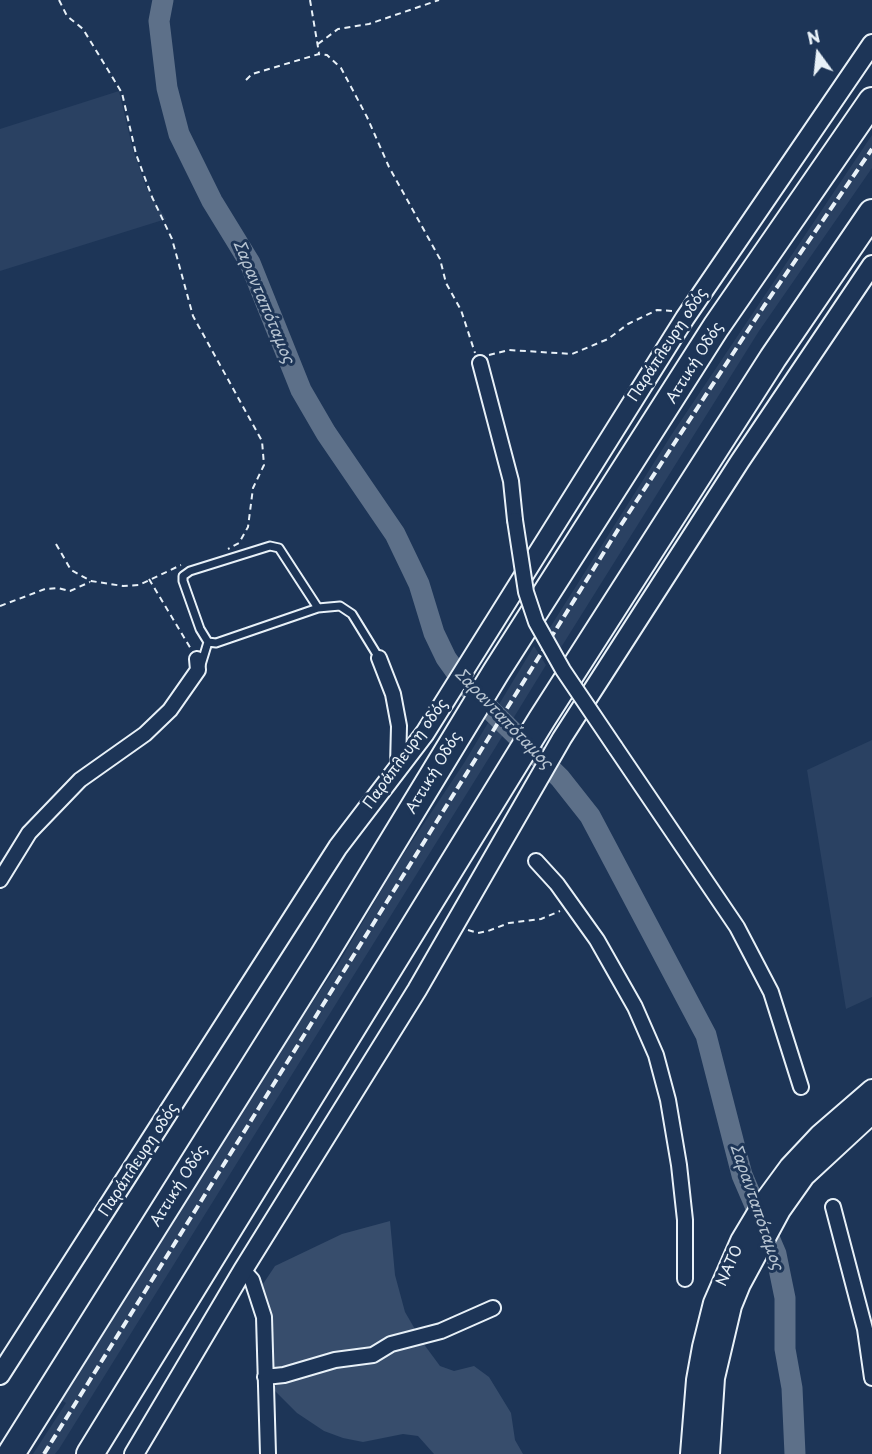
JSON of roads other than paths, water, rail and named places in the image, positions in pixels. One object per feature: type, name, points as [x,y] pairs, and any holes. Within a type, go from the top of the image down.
[{"type":"highway","name":"Αττική Οδός","points":[[11,1454],[324,956],[496,672],[716,327],[872,101]]},
{"type":"highway","points":[[90,1454],[542,719],[773,358],[872,213]]},
{"type":"main road","name":"ΝΑΤΟ","points":[[692,1454],[697,1380],[714,1303],[731,1282],[780,1209],[797,1172],[820,1135],[872,1090]]},
{"type":"main road","name":"ΝΑΤΟ","points":[[797,1172],[872,1113]]},
{"type":"main road","name":"ΝΑΤΟ","points":[[709,1454],[714,1378],[731,1306],[731,1282]]},
{"type":"street","name":"Παράπλευρη οδός","points":[[0,1375],[338,847],[447,699],[685,318],[872,44]]},
{"type":"street","points":[[134,1454],[243,1270],[454,926],[562,738],[740,461],[872,265]]},
{"type":"street","points":[[480,363],[511,481],[526,592],[536,622],[562,670],[737,927],[771,992],[801,1087]]},
{"type":"street","points":[[379,658],[393,694],[399,726],[398,766]]},
{"type":"street","points":[[0,880],[14,853],[42,819],[80,780],[146,734],[170,710],[198,664]]},
{"type":"street","points":[[536,861],[597,940],[629,998],[656,1055],[668,1100],[679,1165],[685,1220],[685,1279]]},
{"type":"street","points":[[833,1207],[865,1329],[872,1378]]},
{"type":"street","points":[[243,1270],[252,1280],[264,1317],[265,1377],[270,1435],[268,1454]]},
{"type":"street","points":[[265,1377],[284,1375],[343,1358],[373,1355],[391,1344],[441,1331],[493,1308]]},
{"type":"lane","points":[[198,664],[204,657],[208,642],[200,629],[183,576],[270,546],[279,548],[318,608]]},
{"type":"lane","points":[[208,642],[216,643],[318,608],[340,606],[352,614],[379,658]]},
{"type":"waterway","name":"Σαρανταπόταμος","points":[[163,0],[159,21],[167,88],[179,134],[212,201],[250,263],[301,390],[326,433],[395,534],[419,584],[434,633],[446,658],[466,686],[560,778],[590,816],[706,1035],[742,1175],[776,1254],[785,1298],[785,1349],[792,1388],[795,1454]]},
{"type":"railway","points":[[44,1454],[619,528],[764,306],[872,149]]}]
